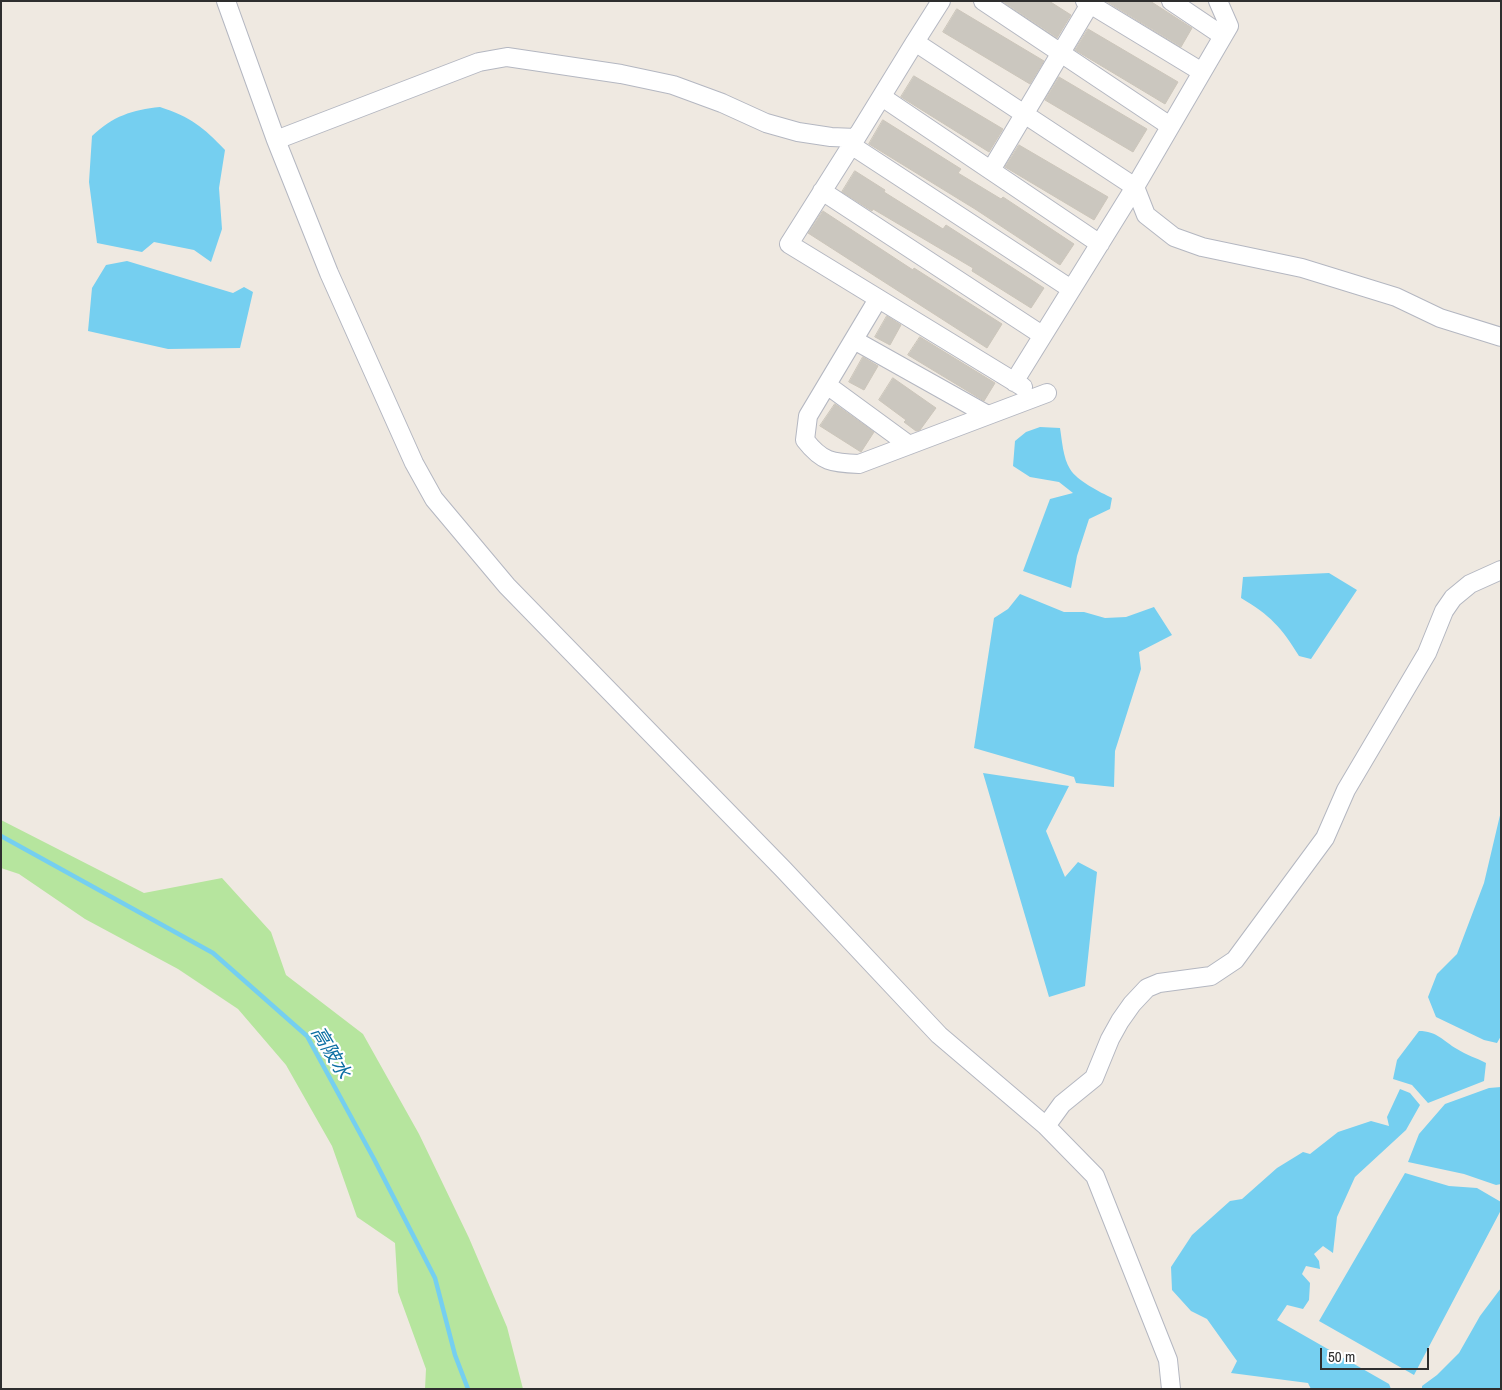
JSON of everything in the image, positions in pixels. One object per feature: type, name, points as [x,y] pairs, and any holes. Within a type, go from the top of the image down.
[{"type":"street","points":[[226,1],[276,140],[333,282],[414,464],[434,499],[507,586],[783,869],[938,1035],[1046,1126],[1095,1176],[1168,1360],[1171,1389]]},
{"type":"street","points":[[878,299],[808,416],[805,440],[817,456],[836,463],[859,464],[986,414],[1044,395],[1014,382],[789,244],[941,1]]},
{"type":"street","points":[[983,1],[1062,52],[1170,126]]},
{"type":"street","points":[[1172,1],[1223,36]]},
{"type":"street","points":[[1014,382],[1135,187],[1229,26],[1218,1]]},
{"type":"street","points":[[991,170],[1062,52],[1088,3],[1202,72]]},
{"type":"street","points":[[915,42],[1135,187],[1146,215],[1174,237],[1202,247],[1302,268],[1396,297],[1440,318],[1501,337]]},
{"type":"street","points":[[276,140],[479,62],[506,57],[621,74],[673,86],[722,103],[766,123],[798,132],[853,142],[1071,289]]},
{"type":"street","points":[[882,97],[1100,244]]},
{"type":"street","points":[[822,191],[1042,335]]},
{"type":"street","points":[[854,340],[986,414]]},
{"type":"street","points":[[827,385],[909,445]]},
{"type":"street","points":[[1046,1126],[1062,1104],[1094,1078],[1113,1033],[1132,1004],[1147,988],[1159,984],[1211,976],[1235,960],[1325,838],[1346,790],[1427,653],[1444,611],[1453,598],[1470,584],[1501,570]]},
{"type":"green space","points":[[1,820],[144,893],[222,878],[271,932],[286,975],[363,1034],[419,1134],[469,1238],[507,1327],[523,1389],[425,1389],[426,1369],[398,1292],[395,1243],[357,1217],[332,1146],[286,1065],[238,1009],[178,969],[85,919],[19,874],[1,868]]},
{"type":"water","points":[[160,107],[196,124],[225,150],[219,188],[222,229],[211,262],[194,250],[154,242],[142,252],[97,243],[89,182],[92,136],[108,123],[123,115]]},
{"type":"water","points":[[127,261],[233,293],[244,287],[253,292],[240,348],[168,349],[88,331],[92,288],[106,265]]},
{"type":"water","points":[[1040,427],[1060,428],[1064,454],[1070,469],[1083,482],[1112,498],[1110,509],[1089,519],[1077,556],[1071,588],[1023,571],[1050,499],[1073,493],[1059,482],[1030,477],[1013,466],[1015,441],[1026,432]]},
{"type":"water","points":[[1329,573],[1357,590],[1311,659],[1299,656],[1287,638],[1268,616],[1241,598],[1243,577]]},
{"type":"water","points":[[1020,594],[1064,612],[1084,612],[1105,618],[1126,617],[1154,607],[1172,635],[1139,652],[1141,669],[1115,751],[1114,787],[1076,783],[1074,777],[974,748],[994,618],[1008,609]]},
{"type":"water","points":[[983,773],[1069,786],[1046,831],[1065,877],[1078,862],[1097,872],[1085,986],[1049,997]]},
{"type":"water","points":[[1501,811],[1501,1036],[1497,1043],[1484,1040],[1436,1017],[1428,997],[1437,974],[1457,954],[1484,883]]},
{"type":"water","points":[[1419,1031],[1431,1033],[1460,1051],[1486,1063],[1484,1081],[1428,1103],[1412,1085],[1393,1079],[1397,1060]]},
{"type":"water","points":[[1501,1087],[1501,1184],[1496,1185],[1464,1174],[1408,1162],[1419,1134],[1445,1104],[1489,1088]]},
{"type":"water","points":[[1400,1089],[1410,1093],[1420,1105],[1406,1130],[1355,1177],[1337,1217],[1333,1253],[1323,1246],[1314,1254],[1319,1261],[1320,1269],[1306,1266],[1302,1274],[1310,1283],[1309,1300],[1303,1309],[1287,1305],[1277,1320],[1389,1384],[1391,1389],[1311,1389],[1308,1383],[1231,1373],[1237,1361],[1207,1319],[1191,1311],[1172,1290],[1171,1267],[1192,1235],[1230,1201],[1242,1199],[1277,1168],[1303,1152],[1310,1154],[1338,1132],[1371,1121],[1389,1126],[1387,1117]]},
{"type":"water","points":[[1405,1173],[1449,1186],[1477,1188],[1501,1202],[1501,1210],[1414,1375],[1319,1321]]},
{"type":"water","points":[[1501,1288],[1501,1389],[1422,1389],[1422,1386],[1437,1375],[1459,1353],[1480,1316]]},
{"type":"building","points":[[1002,1],[1049,1],[1071,15],[1057,38]]},
{"type":"building","points":[[1106,1],[1150,1],[1192,28],[1181,47]]},
{"type":"building","points":[[957,9],[1044,61],[1030,84],[943,32]]},
{"type":"building","points":[[1088,29],[1178,82],[1165,104],[1075,50]]},
{"type":"building","points":[[914,76],[1003,129],[989,152],[901,97]]},
{"type":"building","points":[[1059,77],[1147,129],[1133,152],[1045,100]]},
{"type":"building","points":[[883,120],[961,169],[958,173],[1001,199],[1003,197],[1074,244],[1060,265],[975,209],[869,144]]},
{"type":"building","points":[[1019,145],[1108,197],[1094,220],[1005,167]]},
{"type":"building","points":[[855,171],[885,190],[884,192],[943,229],[946,225],[1044,288],[1031,308],[972,271],[973,268],[842,192]]},
{"type":"building","points":[[823,211],[913,270],[914,268],[1002,324],[987,348],[808,233]]},
{"type":"building","points":[[887,316],[901,325],[890,345],[875,337]]},
{"type":"building","points":[[920,337],[995,383],[984,401],[908,355]]},
{"type":"building","points":[[863,357],[878,366],[864,390],[849,382]]},
{"type":"building","points":[[893,378],[936,408],[920,430],[916,431],[904,422],[906,420],[879,400]]},
{"type":"building","points":[[835,404],[874,432],[861,452],[820,426]]},
{"type":"waterway","name":"高陂水","points":[[1,836],[213,953],[307,1036],[374,1159],[435,1278],[455,1355],[468,1389]]}]
